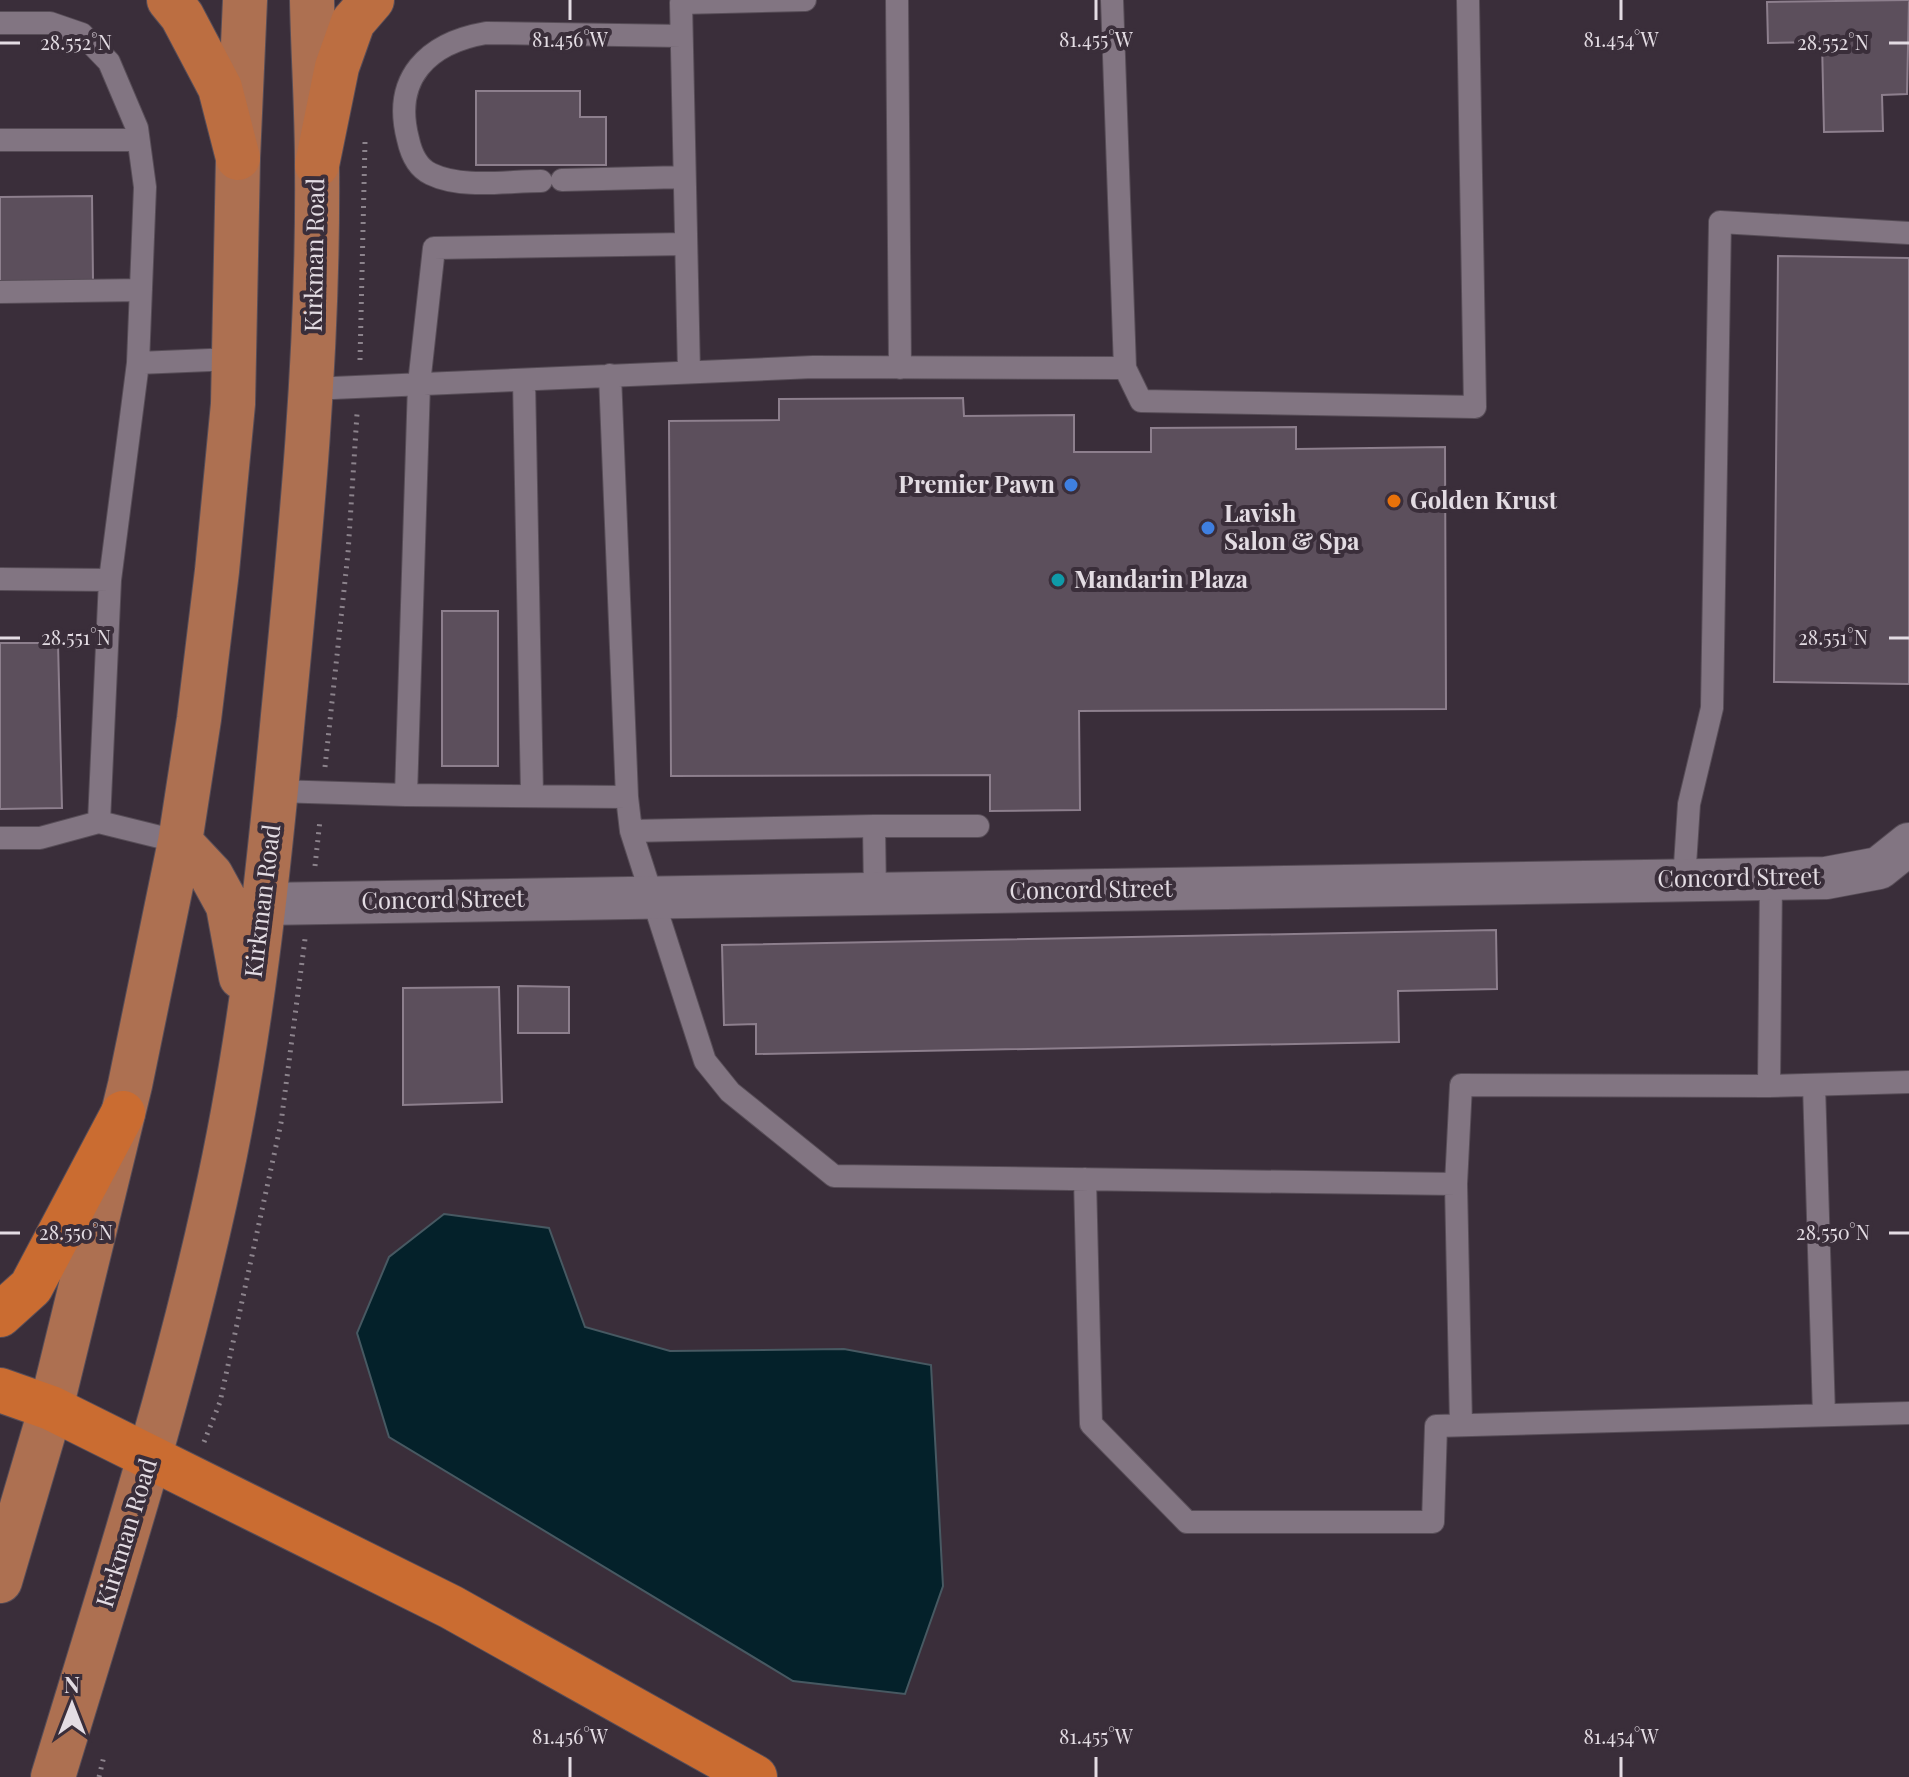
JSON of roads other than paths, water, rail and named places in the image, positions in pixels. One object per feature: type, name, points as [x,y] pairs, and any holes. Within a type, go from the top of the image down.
[{"type":"highway","points":[[169,0],[182,16],[220,88],[238,158]]},
{"type":"highway","points":[[317,165],[337,67],[353,22],[372,0]]},
{"type":"highway","points":[[0,1315],[31,1287],[123,1113]]},
{"type":"highway","points":[[0,1390],[51,1408],[451,1607],[755,1777]]},
{"type":"main road","points":[[0,1581],[51,1408],[123,1113],[180,842],[217,571],[233,404],[245,0]]},
{"type":"main road","name":"Kirkman Road","points":[[53,1777],[150,1458],[183,1338],[216,1199],[249,1020],[297,576],[310,389],[317,165],[312,0]]},
{"type":"main road","points":[[180,842],[211,875],[228,906],[249,1020]]},
{"type":"street","name":"Concord Street","points":[[263,904],[1826,878],[1879,868],[1909,844]]},
{"type":"lane","points":[[689,372],[681,3],[805,0]]},
{"type":"lane","points":[[897,0],[900,368]]},
{"type":"lane","points":[[1112,0],[1125,368],[1141,401],[1475,407],[1468,0]]},
{"type":"lane","points":[[0,23],[50,23],[82,34],[109,62],[137,128],[145,187],[138,363],[110,580],[99,822]]},
{"type":"lane","points":[[681,36],[486,33],[469,36],[425,58],[407,87],[403,121],[416,161],[429,173],[465,181],[684,177]]},
{"type":"lane","points":[[0,140],[138,140]]},
{"type":"lane","points":[[1684,880],[1689,804],[1712,708],[1720,222],[1909,233]]},
{"type":"lane","points":[[406,795],[419,384],[434,248],[686,244]]},
{"type":"lane","points":[[0,292],[141,290]]},
{"type":"lane","points":[[138,363],[234,359]]},
{"type":"lane","points":[[310,389],[813,367],[1125,368]]},
{"type":"lane","points":[[610,375],[627,797],[631,831],[705,1061],[730,1092],[834,1176],[1456,1184]]},
{"type":"lane","points":[[524,380],[532,795]]},
{"type":"lane","points":[[0,579],[110,580]]},
{"type":"lane","points":[[276,791],[627,797]]},
{"type":"lane","points":[[0,838],[40,838],[99,822],[180,842]]},
{"type":"lane","points":[[874,826],[875,894]]},
{"type":"lane","points":[[631,831],[978,826]]},
{"type":"lane","points":[[1769,1086],[1771,879]]},
{"type":"lane","points":[[1461,1425],[1456,1184],[1461,1085],[1769,1086],[1909,1082]]},
{"type":"lane","points":[[1814,1085],[1824,1415]]},
{"type":"lane","points":[[1085,1179],[1091,1424],[1187,1522],[1433,1522],[1436,1426],[1909,1413]]},
{"type":"water","points":[[444,1214],[549,1228],[585,1327],[670,1351],[844,1349],[931,1365],[943,1586],[905,1694],[793,1681],[389,1437],[357,1333],[389,1257]]},
{"type":"place","name":"Premier Pawn","points":[[1071,485]]},
{"type":"place","name":"Golden Krust","points":[[1394,501]]},
{"type":"place","name":"Lavish Salon & Spa","points":[[1208,528]]},
{"type":"place","name":"Mandarin Plaza","points":[[1058,580]]}]
